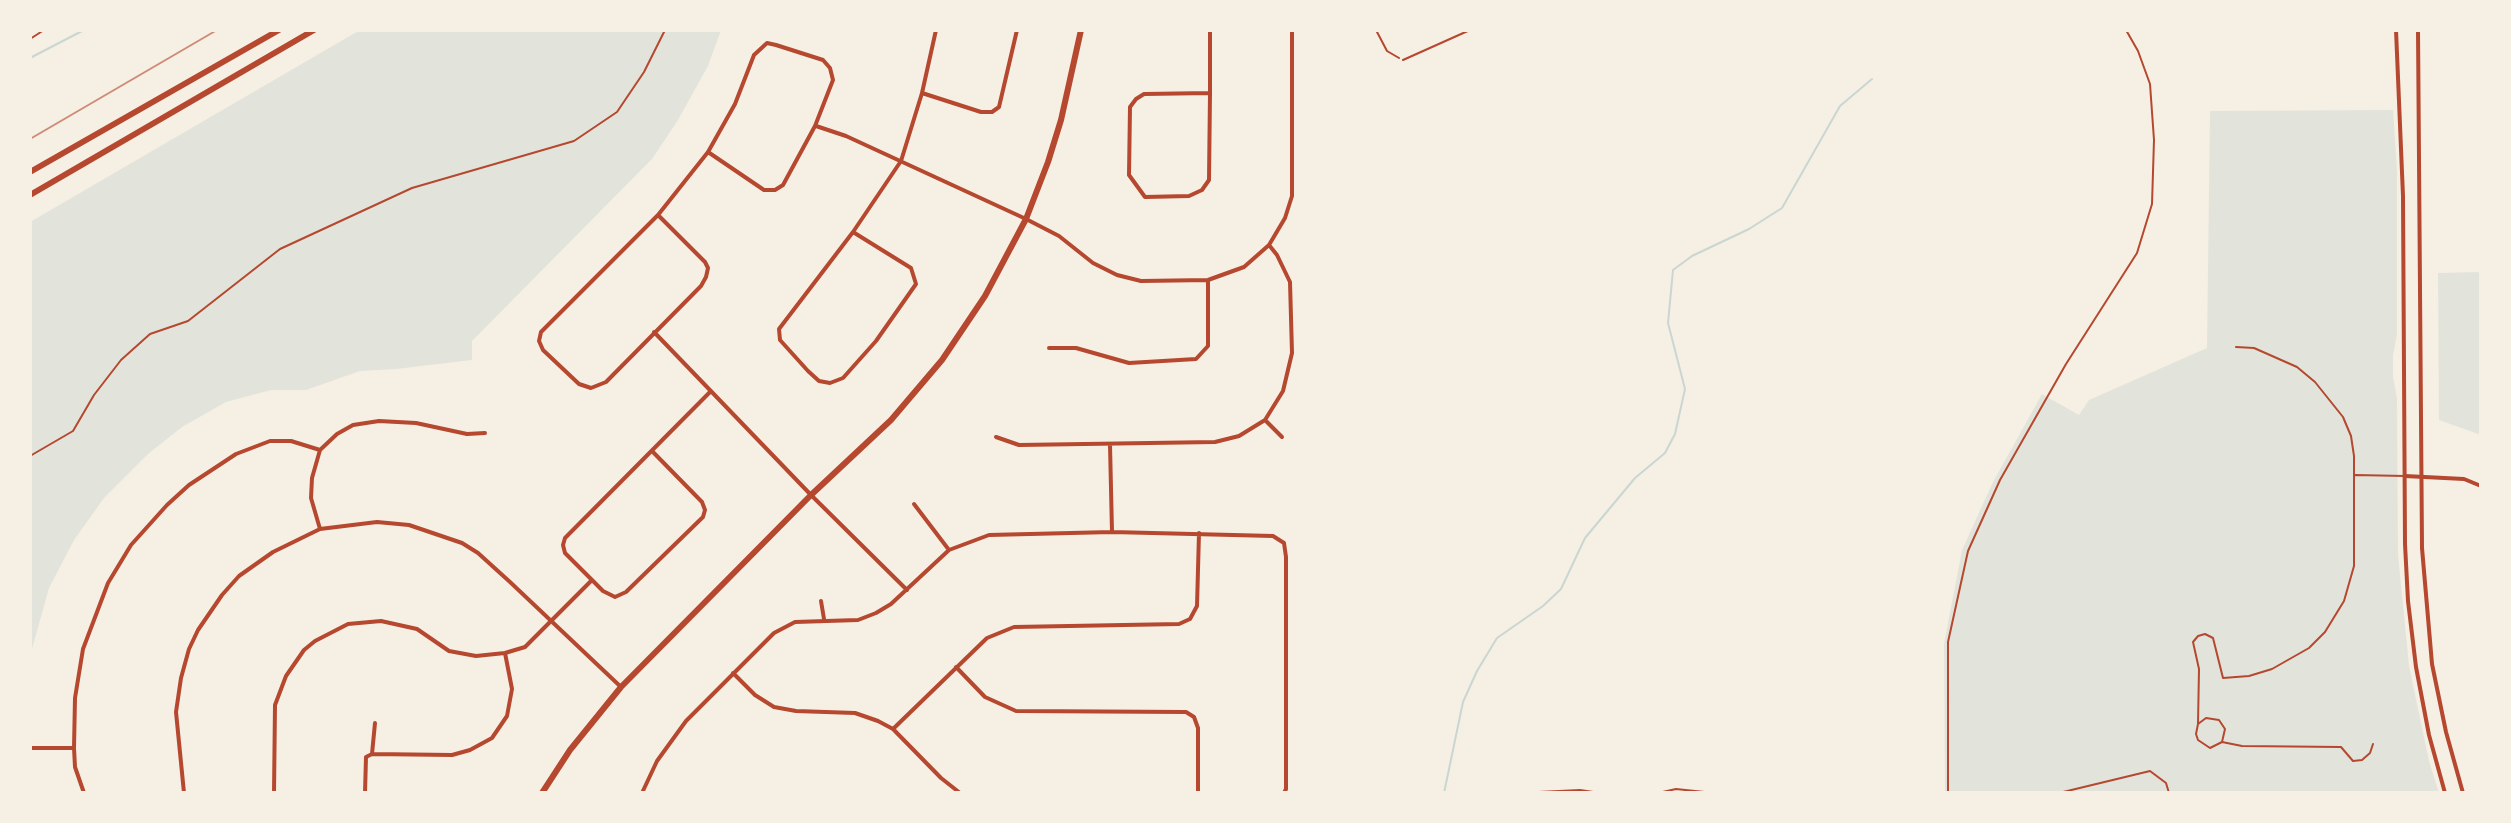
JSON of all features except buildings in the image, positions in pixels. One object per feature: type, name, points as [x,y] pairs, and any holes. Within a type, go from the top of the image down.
[{"type":"main road","points":[[30,172],[279,30]]},
{"type":"main road","points":[[30,195],[314,30]]},
{"type":"main road","points":[[542,793],[570,750],[621,687],[811,495],[891,420],[942,360],[985,296],[1026,219],[1053,148],[1081,30]]},
{"type":"street","points":[[853,232],[911,268],[916,284],[876,341],[843,378],[830,383],[819,381],[780,340],[779,329],[853,232],[901,161],[922,93],[936,30]]},
{"type":"street","points":[[922,93],[981,112],[992,112],[999,107],[1017,30]]},
{"type":"street","points":[[1210,30],[1210,93],[1209,180],[1202,190],[1189,196],[1145,197],[1129,175],[1130,107],[1144,94],[1210,93]]},
{"type":"street","points":[[815,126],[846,136],[1026,219],[1059,236],[1093,263],[1117,275],[1141,281],[1208,280],[1244,267],[1269,245],[1285,218],[1292,196],[1292,30]]},
{"type":"street","points":[[2396,30],[2403,196],[2408,601],[2429,735],[2445,793]]},
{"type":"street","points":[[2418,30],[2422,548],[2430,648],[2446,732],[2463,793]]},
{"type":"street","points":[[658,215],[708,268],[701,286],[606,382],[591,388],[579,384],[543,350],[539,341],[546,325],[658,215],[708,152],[735,104],[754,55],[767,43],[823,60],[830,68],[833,80],[815,126],[783,185],[775,190],[764,190],[708,152]]},
{"type":"street","points":[[996,437],[1019,445],[1215,442],[1239,436],[1265,420],[1283,391],[1292,353],[1290,282],[1269,245]]},
{"type":"street","points":[[1049,348],[1076,348],[1129,363],[1196,359],[1208,346],[1208,280]]},
{"type":"street","points":[[654,332],[907,590]]},
{"type":"street","points":[[652,451],[702,502],[705,510],[703,517],[626,592],[615,597],[603,591],[565,553],[565,538],[711,391]]},
{"type":"street","points":[[1265,420],[1282,437]]},
{"type":"street","points":[[320,529],[311,498],[312,478],[320,450],[337,434],[353,425],[379,421],[416,423],[467,434],[485,433]]},
{"type":"street","points":[[84,793],[75,767],[75,698],[90,625],[117,566],[146,527],[189,485],[236,454],[270,441],[291,441],[320,450]]},
{"type":"street","points":[[1110,445],[1112,532]]},
{"type":"street","points":[[2405,476],[2464,479],[2481,486]]},
{"type":"street","points":[[914,504],[949,550]]},
{"type":"street","points":[[184,793],[176,712],[181,678],[198,630],[239,576],[273,552],[320,529],[377,522],[409,525],[446,535],[478,553],[621,687]]},
{"type":"street","points":[[642,793],[657,761],[686,721],[774,633],[795,622],[858,620],[891,604],[949,550],[989,535],[1112,532],[1273,536],[1284,543],[1284,793]]},
{"type":"street","points":[[893,729],[987,638],[1014,627],[1179,624],[1190,619],[1197,606],[1199,533]]},
{"type":"street","points":[[274,793],[275,705],[286,676],[304,650],[315,641],[348,624],[381,621],[417,629],[449,651],[476,656],[505,653],[525,647],[592,580]]},
{"type":"street","points":[[821,601],[824,619]]},
{"type":"street","points":[[365,793],[366,757],[372,754],[452,755],[470,750],[492,738],[507,716],[512,689],[505,653]]},
{"type":"street","points":[[956,667],[985,697],[1016,711],[1186,712],[1194,717],[1198,728],[1198,793]]},
{"type":"street","points":[[732,672],[755,695],[774,707],[855,713],[893,729],[960,793]]},
{"type":"street","points":[[372,754],[375,723]]},
{"type":"street","points":[[30,748],[74,748]]},
{"type":"lane","points":[[1403,60],[1470,30]]},
{"type":"lane","points":[[2236,347],[2254,348],[2297,367],[2315,382],[2343,417],[2351,436],[2354,475],[2354,566],[2344,601],[2325,632],[2309,648],[2272,669],[2249,676],[2223,678],[2213,638],[2205,634],[2198,636],[2193,642],[2199,669],[2196,734],[2203,745],[2210,748],[2222,742],[2242,746],[2341,747],[2353,761],[2362,760],[2370,753],[2373,744]]},
{"type":"lane","points":[[2354,475],[2405,476]]},
{"type":"lane","points":[[2198,724],[2206,718],[2219,720],[2225,729],[2222,742]]},
{"type":"path","points":[[30,39],[44,30]]},
{"type":"path","points":[[30,456],[73,431],[94,395],[121,360],[150,334],[188,321],[280,249],[412,188],[574,141],[617,112],[644,72],[665,30]]},
{"type":"path","points":[[1376,30],[1387,51],[1403,60]]},
{"type":"path","points":[[1948,793],[1948,642],[1968,551],[2000,480],[2051,390],[2137,253],[2152,204],[2154,140],[2150,84],[2138,51],[2126,30]]},
{"type":"path","points":[[2059,793],[2150,771],[2166,783],[2169,793]]},
{"type":"path","points":[[1658,793],[1676,789],[1714,793]]},
{"type":"path","points":[[1518,793],[1580,790],[1600,793]]},
{"type":"path","points":[[1907,793],[2020,793]]},
{"type":"shaded area","points":[[360,30],[721,30],[708,66],[652,159],[472,341],[472,360],[360,371],[306,390],[271,390],[226,402],[182,427],[148,454],[104,498],[74,540],[49,588],[30,656],[30,222]]},
{"type":"shaded area","points":[[2393,110],[2397,170],[2397,334],[2393,377],[2397,398],[2398,554],[2409,666],[2439,793],[1945,793],[1944,644],[1962,550],[1993,482],[2042,394],[2079,415],[2089,400],[2207,348],[2210,111]]},
{"type":"shaded area","points":[[2481,272],[2481,435],[2439,420],[2438,273]]},
{"type":"waterway","points":[[30,58],[84,30]]},
{"type":"waterway","points":[[1444,793],[1463,702],[1497,638],[1543,606],[1561,589],[1585,538],[1635,478],[1665,453],[1675,434],[1685,389],[1668,323],[1673,270],[1692,256],[1749,229],[1782,208],[1840,106],[1872,79]]},
{"type":"railway","points":[[30,139],[217,30]]}]
